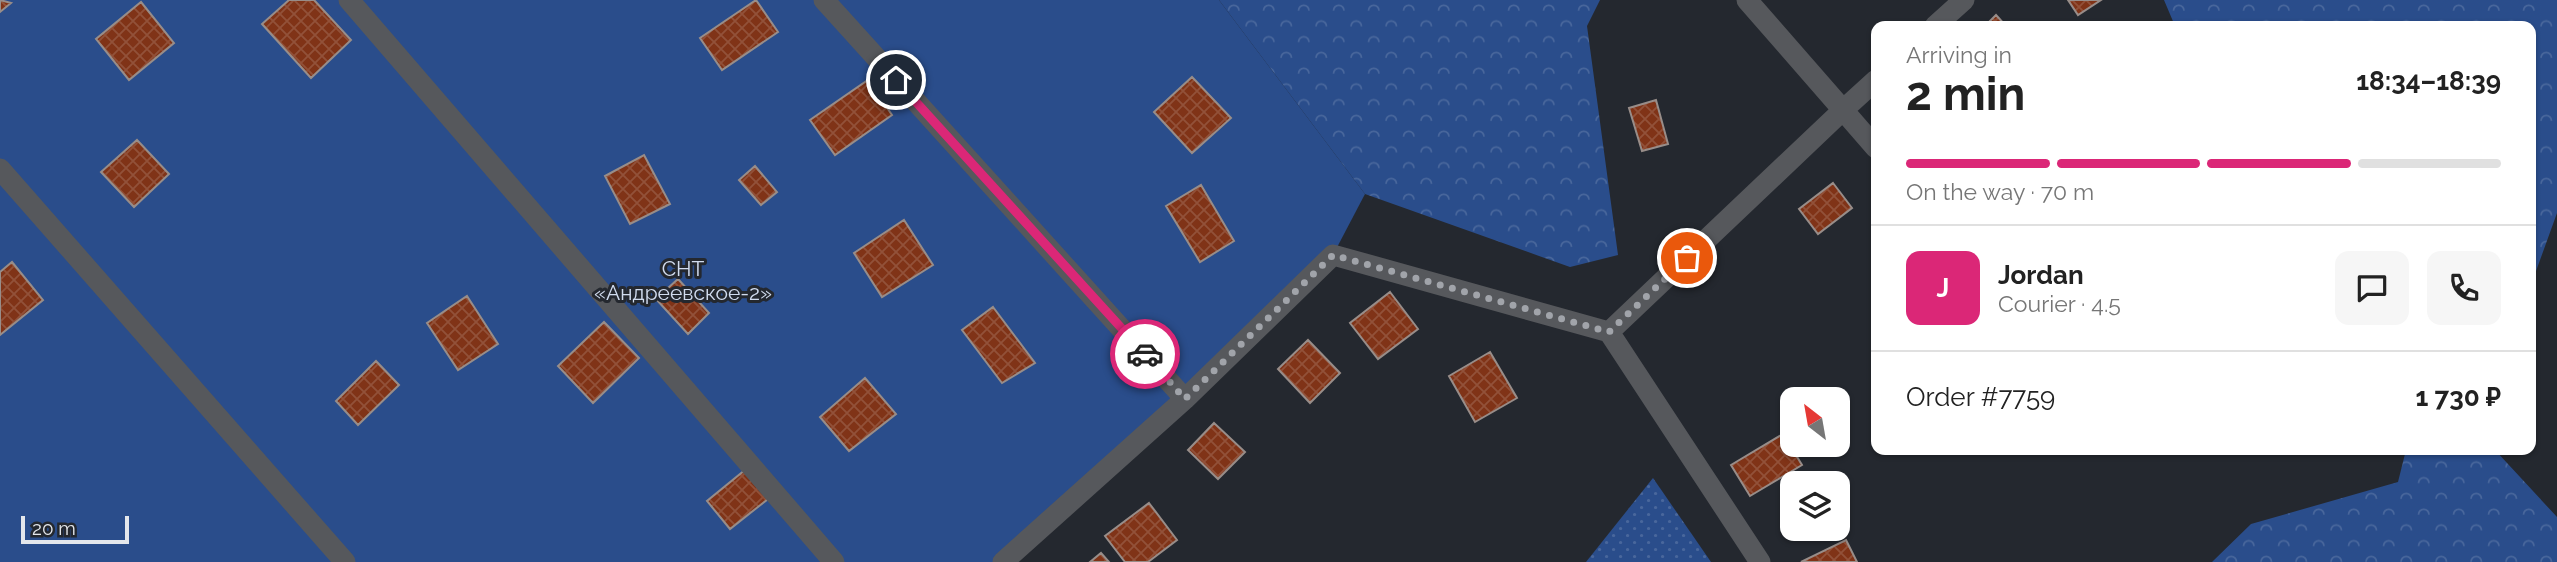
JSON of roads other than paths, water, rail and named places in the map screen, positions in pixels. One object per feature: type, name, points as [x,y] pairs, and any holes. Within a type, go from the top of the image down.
[{"type":"lane","points":[[349,0],[834,562]]},
{"type":"lane","points":[[824,0],[1185,399]]},
{"type":"lane","points":[[1747,0],[1871,142]]},
{"type":"lane","points":[[1941,21],[1964,0]]},
{"type":"lane","points":[[1609,332],[1871,85]]},
{"type":"lane","points":[[0,169],[345,562]]},
{"type":"lane","points":[[1005,561],[1185,399],[1333,255],[1609,332],[1760,562]]},
{"type":"park label","name":"СНТ «Андреевское-2»","points":[[683,281]]}]
